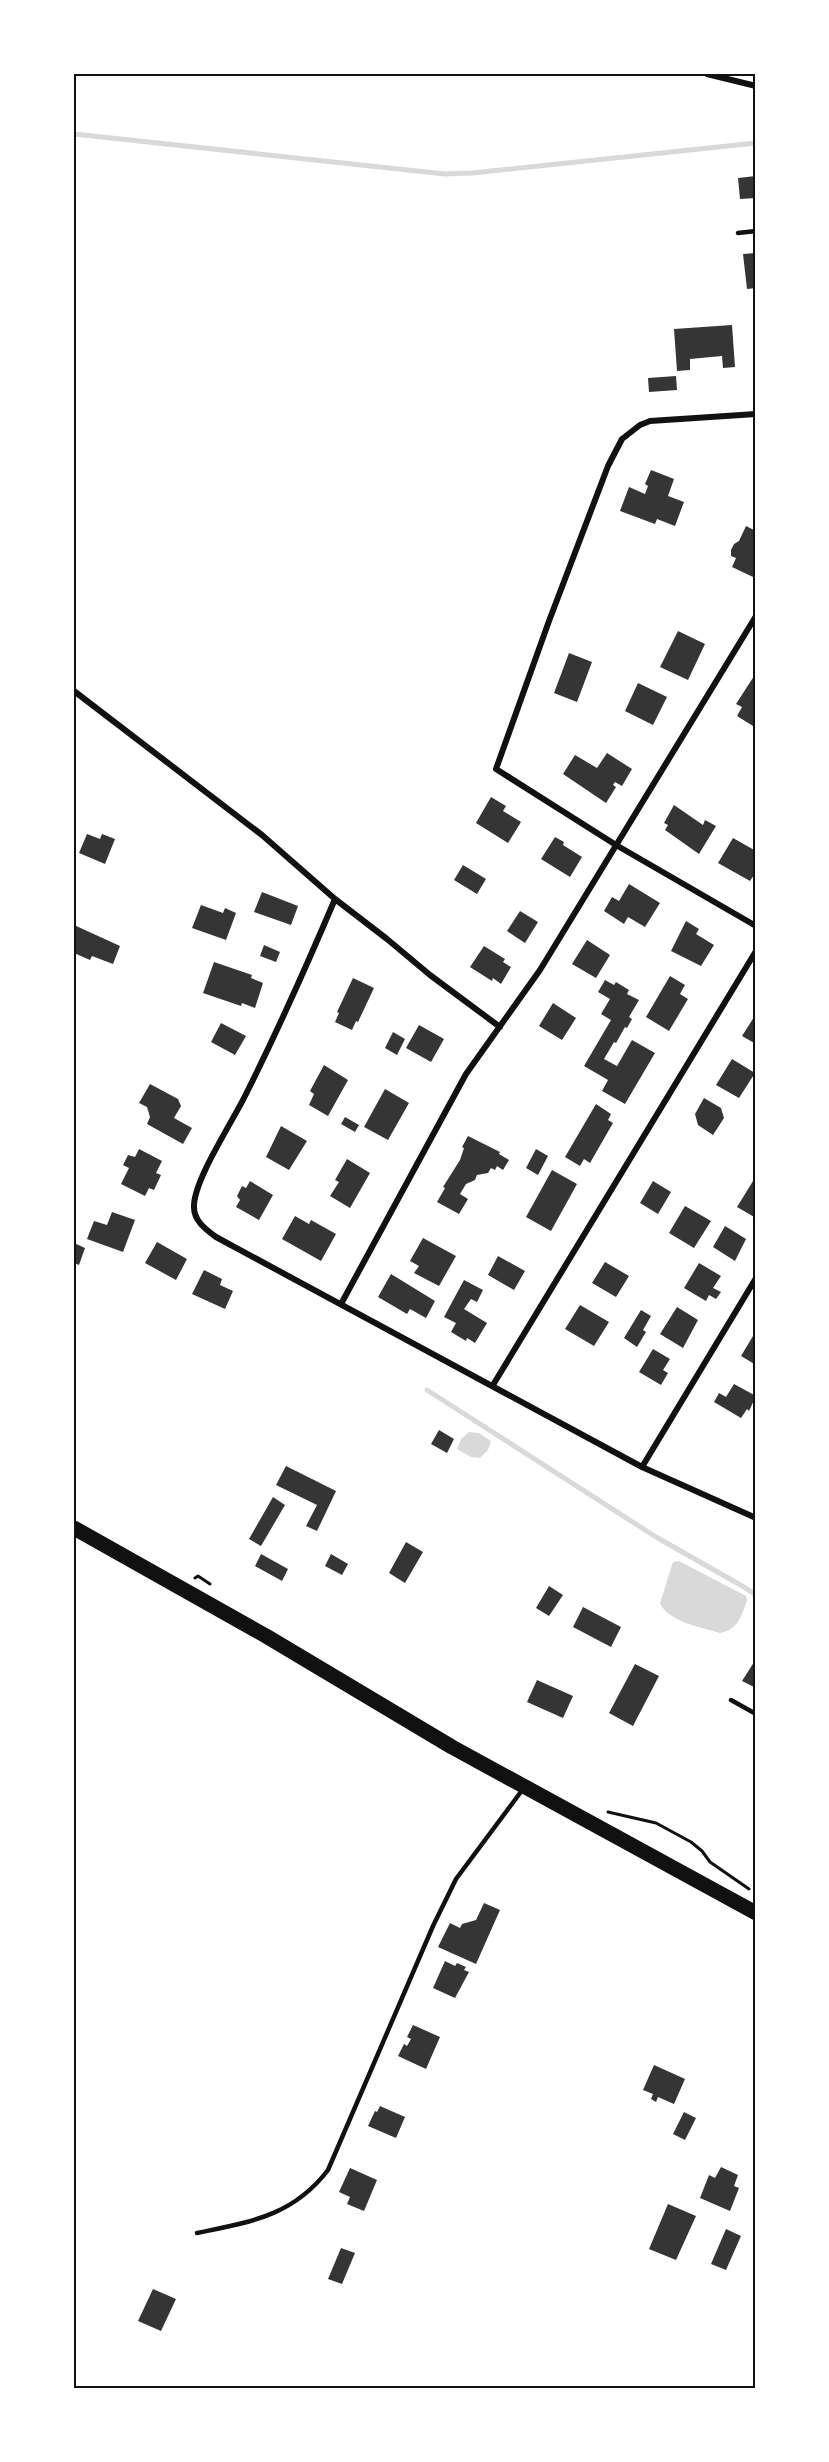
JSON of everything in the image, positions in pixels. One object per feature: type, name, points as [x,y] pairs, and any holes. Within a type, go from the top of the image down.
[{"type":"main road","points":[[74,1528],[182,1588],[452,1747],[756,1913]]},
{"type":"street","points":[[706,74],[756,86]]},
{"type":"street","points":[[756,414],[650,421],[630,431],[615,450],[549,621],[496,769],[616,845],[756,926]]},
{"type":"street","points":[[341,1304],[466,1074],[540,970],[756,616]]},
{"type":"street","points":[[74,691],[262,835],[334,899],[500,1027]]},
{"type":"street","points":[[334,899],[280,1027],[203,1175],[193,1207],[196,1218],[203,1228],[216,1237],[493,1384],[642,1467],[756,1518]]},
{"type":"street","points":[[493,1384],[756,951]]},
{"type":"street","points":[[642,1467],[756,1278]]},
{"type":"lane","points":[[738,233],[756,231]]},
{"type":"lane","points":[[731,1700],[756,1714]]},
{"type":"lane","points":[[197,2233],[253,2222],[287,2207],[317,2185],[328,2170],[433,1926],[456,1879],[525,1787]]},
{"type":"path","points":[[182,1588],[198,1576],[215,1587]]},
{"type":"path","points":[[607,1812],[625,1818],[636,1817],[665,1828],[691,1842],[710,1862],[756,1892]]},
{"type":"shaded area","points":[[469,1432],[479,1433],[491,1441],[488,1450],[480,1458],[471,1457],[457,1449],[461,1439]]},
{"type":"shaded area","points":[[679,1561],[746,1596],[747,1600],[741,1616],[731,1629],[720,1633],[686,1623],[670,1615],[664,1609],[660,1603],[673,1562]]},
{"type":"building","points":[[756,176],[756,198],[740,199],[738,178]]},
{"type":"building","points":[[756,253],[756,288],[747,289],[743,254]]},
{"type":"building","points":[[732,325],[735,367],[723,368],[722,356],[690,359],[690,370],[677,371],[674,329]]},
{"type":"building","points":[[676,376],[677,390],[649,392],[648,378]]},
{"type":"building","points":[[651,470],[674,479],[668,496],[684,502],[675,526],[657,519],[655,524],[620,511],[629,487],[645,494],[648,486],[645,484]]},
{"type":"building","points":[[746,526],[756,531],[756,571],[753,577],[732,567],[736,558],[731,556],[731,550],[739,541]]},
{"type":"building","points":[[678,631],[705,644],[688,680],[660,667]]},
{"type":"building","points":[[569,653],[592,662],[577,702],[554,693]]},
{"type":"building","points":[[756,673],[756,722],[753,726],[737,716],[742,707],[736,704]]},
{"type":"building","points":[[638,683],[667,697],[653,725],[625,711]]},
{"type":"building","points":[[607,753],[632,769],[622,786],[615,782],[613,785],[616,787],[606,803],[563,774],[575,755],[597,768]]},
{"type":"building","points":[[491,797],[506,806],[503,811],[521,822],[508,843],[476,823]]},
{"type":"building","points":[[674,805],[703,825],[705,820],[716,826],[699,854],[665,830],[668,825],[664,823]]},
{"type":"building","points":[[87,834],[100,839],[102,834],[115,839],[105,864],[79,853]]},
{"type":"building","points":[[555,837],[582,857],[570,877],[541,859]]},
{"type":"building","points":[[733,838],[756,851],[756,872],[750,881],[718,863]]},
{"type":"building","points":[[463,865],[486,879],[477,894],[454,880]]},
{"type":"building","points":[[629,884],[660,903],[645,927],[628,917],[624,924],[604,911],[612,897],[619,901]]},
{"type":"building","points":[[262,892],[298,906],[291,925],[254,912]]},
{"type":"building","points":[[201,905],[223,913],[225,908],[236,913],[226,940],[192,928]]},
{"type":"building","points":[[520,911],[538,922],[525,943],[507,931]]},
{"type":"building","points":[[686,921],[699,929],[696,934],[714,945],[701,966],[671,951]]},
{"type":"building","points":[[74,925],[120,946],[113,964],[92,956],[90,960],[74,953]]},
{"type":"building","points":[[587,940],[610,955],[596,978],[572,964]]},
{"type":"building","points":[[264,945],[280,952],[276,962],[260,956]]},
{"type":"building","points":[[484,946],[505,959],[503,962],[511,967],[501,984],[470,967]]},
{"type":"building","points":[[214,962],[252,975],[251,978],[263,983],[255,1008],[242,1003],[241,1006],[203,993]]},
{"type":"building","points":[[670,976],[685,985],[680,994],[688,999],[669,1031],[646,1017]]},
{"type":"building","points":[[353,978],[374,988],[352,1030],[335,1022],[339,1013],[337,1012]]},
{"type":"building","points":[[605,980],[614,985],[616,982],[629,990],[627,994],[639,1000],[629,1017],[632,1019],[627,1028],[625,1027],[604,1059],[617,1066],[632,1040],[655,1053],[625,1104],[602,1091],[608,1080],[584,1066],[611,1020],[601,1014],[610,999],[598,992]]},
{"type":"building","points":[[553,1003],[576,1018],[562,1040],[539,1026]]},
{"type":"building","points":[[756,1014],[756,1044],[742,1036]]},
{"type":"building","points":[[221,1023],[246,1036],[235,1055],[211,1042]]},
{"type":"building","points":[[419,1025],[444,1039],[431,1062],[406,1048]]},
{"type":"building","points":[[393,1032],[405,1039],[397,1055],[385,1048]]},
{"type":"building","points":[[732,1059],[755,1073],[739,1098],[716,1085]]},
{"type":"building","points":[[324,1065],[348,1080],[328,1116],[309,1105],[314,1094],[310,1091]]},
{"type":"building","points":[[150,1084],[178,1099],[181,1106],[174,1118],[192,1128],[183,1144],[147,1124],[150,1117],[147,1107],[139,1103]]},
{"type":"building","points":[[385,1089],[409,1103],[388,1140],[364,1127]]},
{"type":"building","points":[[704,1098],[721,1108],[724,1118],[713,1135],[698,1125],[695,1114]]},
{"type":"building","points":[[596,1104],[611,1114],[608,1120],[613,1123],[590,1163],[584,1159],[580,1166],[565,1157]]},
{"type":"building","points":[[345,1117],[359,1125],[355,1132],[341,1124]]},
{"type":"building","points":[[281,1126],[307,1141],[289,1170],[266,1157]]},
{"type":"building","points":[[468,1136],[500,1152],[499,1154],[509,1160],[503,1170],[497,1166],[495,1170],[491,1168],[488,1173],[477,1175],[475,1180],[466,1184],[460,1194],[468,1199],[459,1214],[437,1202],[445,1188],[443,1187],[460,1160],[464,1148],[462,1147]]},
{"type":"building","points":[[139,1149],[162,1161],[156,1173],[161,1175],[154,1190],[149,1188],[145,1196],[121,1184],[129,1168],[123,1165],[128,1155],[135,1157]]},
{"type":"building","points":[[536,1149],[548,1156],[538,1175],[526,1168]]},
{"type":"building","points":[[347,1159],[370,1173],[350,1208],[330,1196],[339,1182],[335,1180]]},
{"type":"building","points":[[552,1170],[577,1184],[551,1231],[526,1217]]},
{"type":"building","points":[[250,1181],[273,1195],[259,1220],[236,1207],[240,1200],[237,1196],[242,1186],[246,1188]]},
{"type":"building","points":[[653,1181],[671,1192],[658,1214],[640,1203]]},
{"type":"building","points":[[753,1181],[756,1182],[756,1218],[737,1207]]},
{"type":"building","points":[[685,1206],[711,1221],[694,1248],[669,1233]]},
{"type":"building","points":[[112,1212],[135,1220],[123,1252],[87,1239],[94,1221],[107,1225]]},
{"type":"building","points":[[295,1216],[309,1224],[311,1220],[336,1234],[321,1261],[282,1239]]},
{"type":"building","points":[[725,1226],[746,1239],[735,1261],[713,1247]]},
{"type":"building","points":[[423,1238],[456,1256],[439,1286],[414,1273],[419,1266],[410,1261]]},
{"type":"building","points":[[157,1242],[187,1259],[176,1280],[145,1263]]},
{"type":"building","points":[[74,1243],[85,1248],[79,1265],[74,1263]]},
{"type":"building","points":[[498,1256],[525,1271],[514,1290],[488,1275]]},
{"type":"building","points":[[605,1262],[629,1276],[616,1297],[592,1283]]},
{"type":"building","points":[[699,1263],[721,1276],[713,1288],[721,1292],[716,1299],[709,1295],[706,1301],[684,1288]]},
{"type":"building","points":[[204,1270],[222,1279],[220,1285],[233,1291],[225,1309],[192,1294]]},
{"type":"building","points":[[391,1274],[435,1301],[426,1318],[410,1309],[407,1314],[378,1297]]},
{"type":"building","points":[[464,1280],[483,1290],[477,1302],[471,1299],[464,1309],[487,1323],[475,1343],[467,1338],[466,1341],[451,1332],[456,1323],[444,1317]]},
{"type":"building","points":[[580,1305],[609,1322],[594,1346],[565,1329]]},
{"type":"building","points":[[677,1307],[698,1320],[683,1348],[660,1334]]},
{"type":"building","points":[[641,1310],[651,1316],[643,1330],[646,1332],[637,1347],[624,1338]]},
{"type":"building","points":[[756,1331],[756,1365],[741,1356]]},
{"type":"building","points":[[653,1349],[670,1359],[663,1370],[668,1373],[661,1385],[639,1372]]},
{"type":"building","points":[[734,1384],[756,1396],[749,1411],[747,1409],[741,1418],[714,1402],[719,1393],[726,1397]]},
{"type":"building","points":[[439,1430],[454,1439],[447,1453],[431,1444]]},
{"type":"building","points":[[286,1466],[336,1491],[317,1531],[306,1526],[317,1505],[276,1485]]},
{"type":"building","points":[[273,1497],[285,1505],[261,1546],[249,1539]]},
{"type":"building","points":[[406,1542],[423,1552],[405,1583],[389,1573]]},
{"type":"building","points":[[261,1554],[288,1569],[282,1581],[255,1566]]},
{"type":"building","points":[[331,1554],[348,1564],[342,1575],[325,1566]]},
{"type":"building","points":[[549,1586],[563,1595],[549,1616],[536,1608]]},
{"type":"building","points":[[583,1607],[621,1627],[611,1647],[573,1627]]},
{"type":"building","points":[[756,1659],[756,1688],[742,1681]]},
{"type":"building","points":[[635,1664],[659,1676],[633,1726],[609,1713]]},
{"type":"building","points":[[537,1680],[573,1696],[563,1718],[527,1702]]},
{"type":"building","points":[[484,1903],[500,1910],[476,1964],[438,1947],[450,1923],[460,1928],[462,1924],[476,1920]]},
{"type":"building","points":[[445,1961],[455,1966],[457,1963],[466,1967],[464,1970],[469,1972],[455,1998],[433,1988]]},
{"type":"building","points":[[413,2025],[440,2037],[426,2069],[398,2056],[404,2044],[407,2046],[411,2039],[407,2037]]},
{"type":"building","points":[[654,2065],[685,2079],[674,2104],[658,2097],[656,2102],[651,2099],[653,2094],[643,2090]]},
{"type":"building","points":[[380,2106],[405,2117],[396,2138],[368,2126]]},
{"type":"building","points":[[684,2112],[696,2118],[685,2140],[673,2134]]},
{"type":"building","points":[[721,2167],[738,2175],[734,2186],[739,2188],[730,2211],[700,2198],[709,2175],[715,2178]]},
{"type":"building","points":[[350,2168],[377,2180],[364,2211],[347,2204],[350,2197],[339,2192]]},
{"type":"building","points":[[668,2204],[696,2216],[676,2260],[649,2249]]},
{"type":"building","points":[[726,2229],[741,2236],[726,2270],[711,2264]]},
{"type":"building","points":[[341,2248],[355,2253],[342,2284],[328,2279]]},
{"type":"building","points":[[153,2289],[176,2299],[161,2331],[138,2321]]},
{"type":"waterway","points":[[74,134],[445,174],[756,143]]},
{"type":"waterway","points":[[427,1390],[656,1537],[756,1595]]}]
